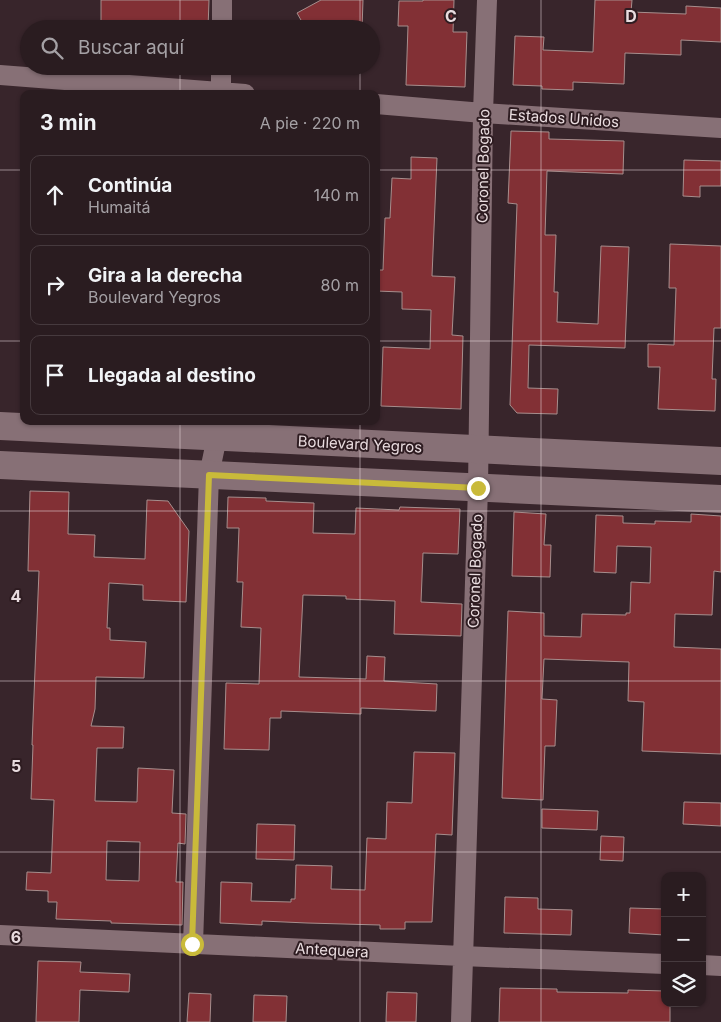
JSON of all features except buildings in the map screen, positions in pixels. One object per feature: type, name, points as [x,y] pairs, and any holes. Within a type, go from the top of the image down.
[{"type":"main road","name":"Boulevard Yegros","points":[[0,426],[218,429],[478,449],[721,461]]},
{"type":"main road","points":[[0,465],[721,499]]},
{"type":"street","points":[[222,0],[222,20]]},
{"type":"street","name":"Coronel Bogado","points":[[461,1022],[478,488],[487,0]]},
{"type":"street","points":[[0,75],[184,90]]},
{"type":"street","points":[[221,75],[221,90]]},
{"type":"street","name":"Estados Unidos","points":[[380,104],[721,128]]},
{"type":"street","points":[[192,944],[209,475],[218,429]]},
{"type":"street","name":"Antequera","points":[[0,936],[661,964]]},
{"type":"street","points":[[706,965],[721,966]]},
{"type":"route","points":[[192,944],[209,475],[478,488]]}]
